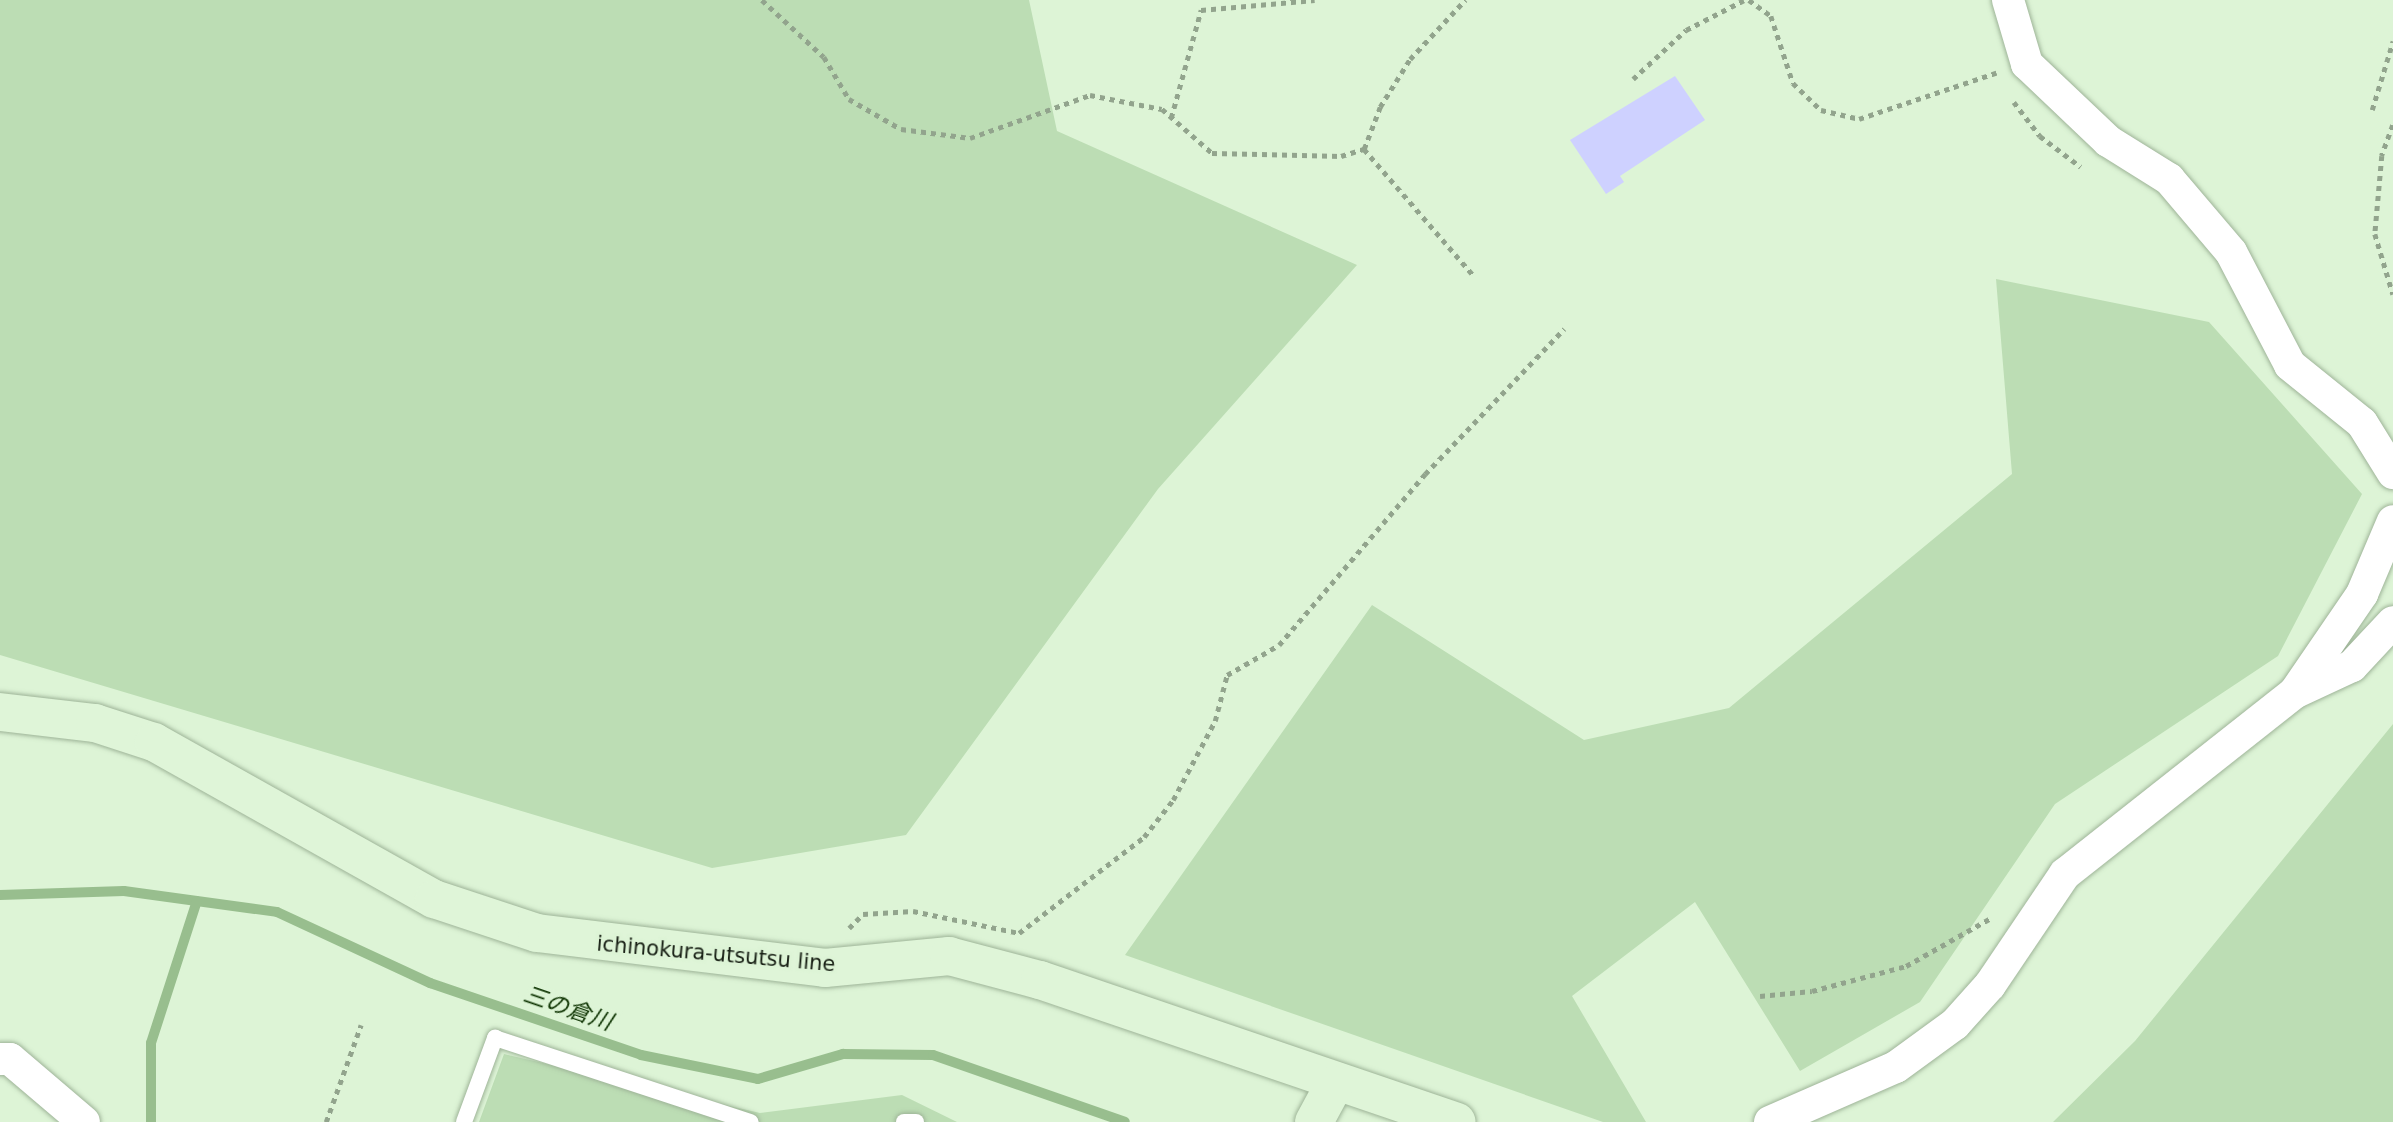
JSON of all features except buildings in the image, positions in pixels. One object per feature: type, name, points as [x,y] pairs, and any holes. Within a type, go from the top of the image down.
[{"type":"main road","name":"ichinokura-utsutsu line","points":[[0,712],[95,723],[154,742],[434,899],[537,933],[643,951],[848,966],[948,956],[1040,980],[1334,1085],[1456,1122]]},
{"type":"main road","points":[[1314,1122],[1334,1085]]},
{"type":"street","points":[[2008,0],[2027,64],[2108,142],[2169,178],[2231,252],[2290,365],[2362,423],[2393,472]]},
{"type":"street","points":[[2294,693],[2362,594],[2393,521]]},
{"type":"street","points":[[1770,1122],[1896,1067],[1955,1024],[1990,985],[2065,874],[2294,693],[2352,666],[2393,622]]},
{"type":"street","points":[[0,1059],[10,1059],[84,1122]]},
{"type":"lane","points":[[464,1122],[495,1038],[751,1122]]},
{"type":"lane","points":[[904,1122],[916,1122]]},
{"type":"path","points":[[762,0],[824,57],[849,99],[901,129],[970,138],[1090,95],[1162,109],[1212,153],[1341,156],[1364,149]]},
{"type":"path","points":[[1171,118],[1202,10],[1315,0]]},
{"type":"path","points":[[1364,149],[1380,107],[1410,59],[1465,0]]},
{"type":"path","points":[[1633,79],[1686,30],[1746,0],[1771,16],[1793,83],[1821,110],[1859,119],[2027,64]]},
{"type":"path","points":[[2372,110],[2393,41]]},
{"type":"path","points":[[2393,125],[2382,156],[2375,234],[2393,294]]},
{"type":"path","points":[[1364,149],[1474,276]]},
{"type":"path","points":[[848,966],[847,929],[863,914],[913,911],[1019,933],[1144,837],[1173,800],[1215,721],[1227,675],[1279,645],[1425,474],[1564,329]]},
{"type":"path","points":[[1760,996],[1812,991],[1906,966],[2002,911],[2050,895]]},
{"type":"path","points":[[326,1122],[361,1025]]},
{"type":"green space","points":[[0,0],[1029,0],[1057,131],[1357,265],[1158,489],[906,835],[712,868],[0,655]]},
{"type":"green space","points":[[1996,279],[2209,322],[2362,494],[2278,656],[2055,804],[1920,1002],[1800,1071],[1695,902],[1572,996],[1646,1122],[1603,1122],[1125,955],[1372,605],[1584,740],[1729,708],[2012,474]]},
{"type":"green space","points":[[2393,724],[2393,1122],[2053,1122],[2135,1041]]},
{"type":"green space","points":[[504,1054],[760,1113],[902,1095],[957,1122],[479,1122]]},
{"type":"waterway","name":"三の倉川","points":[[0,895],[124,891],[277,912],[430,983],[641,1055],[758,1079],[843,1054],[933,1055],[1125,1122]]},
{"type":"waterway","points":[[151,1122],[151,1043],[197,901]]}]
